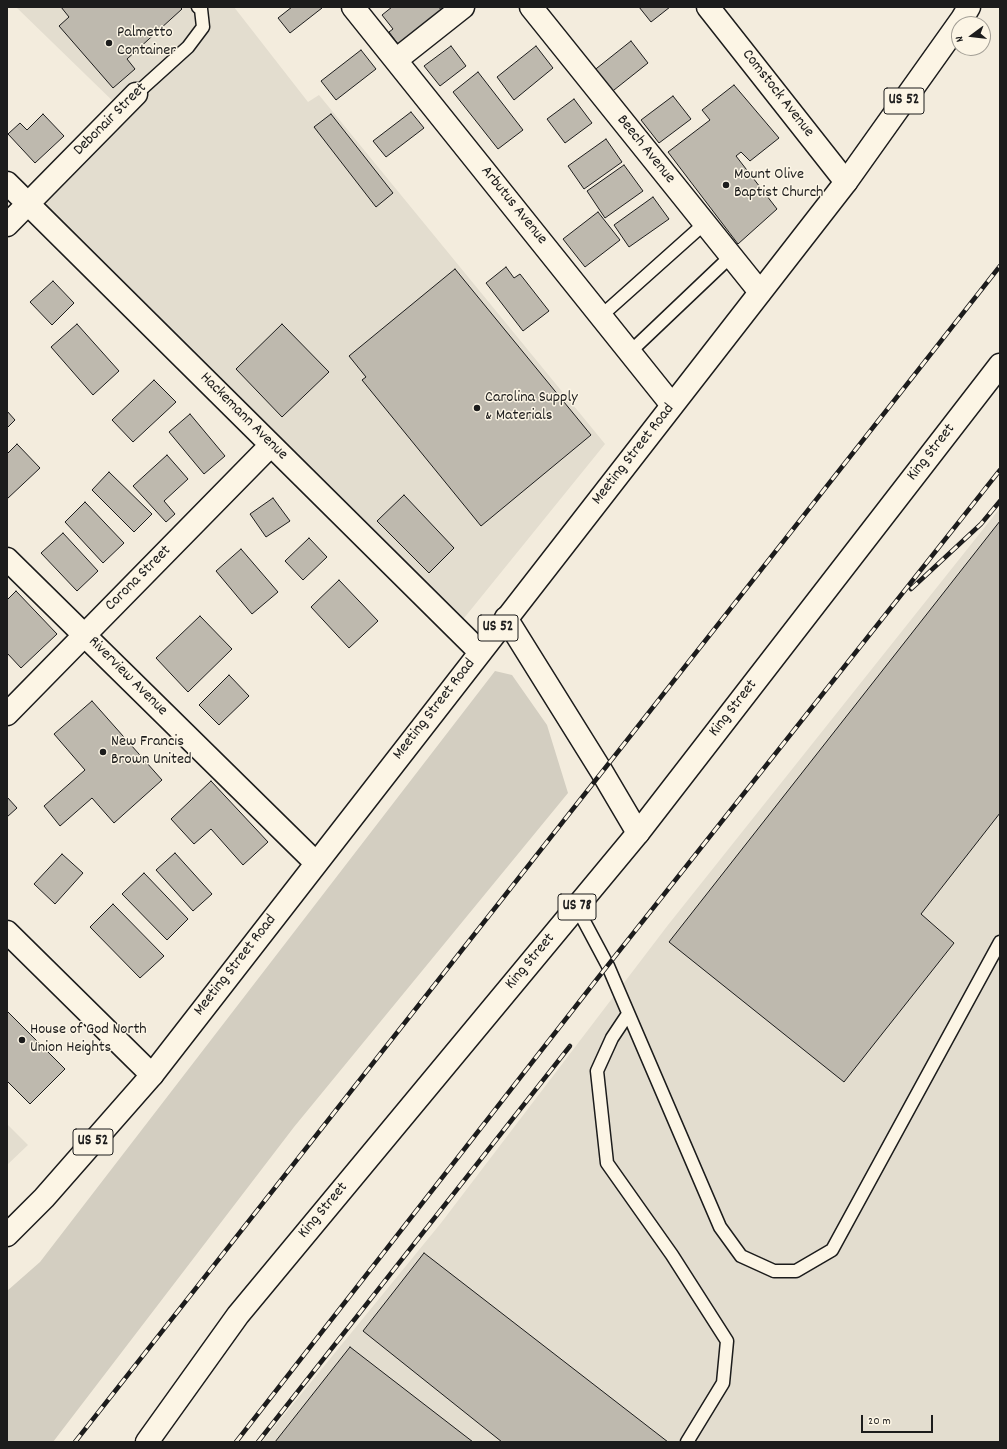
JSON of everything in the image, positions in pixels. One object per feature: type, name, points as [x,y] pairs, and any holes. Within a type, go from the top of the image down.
[{"type":"main road","name":"Arbutus Avenue","points":[[353,7],[672,405]]},
{"type":"main road","points":[[396,60],[463,7]]},
{"type":"main road","name":"Beech Avenue","points":[[531,7],[760,292]]},
{"type":"main road","name":"Comstock Avenue","points":[[708,7],[846,182]]},
{"type":"main road","name":"Meeting Street Road","points":[[7,1235],[44,1198],[152,1075],[846,182],[961,11],[980,7]]},
{"type":"main road","name":"Debonair Street","points":[[7,225],[136,94]]},
{"type":"main road","name":"Hackemann Avenue","points":[[7,183],[480,652]]},
{"type":"main road","name":"King Street","points":[[146,1442],[238,1315],[638,833],[1000,365]]},
{"type":"main road","name":"Corona Street","points":[[7,714],[271,445]]},
{"type":"main road","name":"Riverview Avenue","points":[[7,559],[316,863]]},
{"type":"main road","points":[[506,618],[598,765],[638,833]]},
{"type":"main road","points":[[7,932],[152,1075]]},
{"type":"lane","name":"Debonair Street","points":[[136,94],[188,47],[196,37],[203,27],[200,8]]},
{"type":"lane","points":[[601,316],[704,224]]},
{"type":"lane","points":[[630,352],[731,256]]},
{"type":"lane","points":[[577,908],[608,966],[720,1227],[741,1256],[774,1271],[796,1271],[832,1250],[1000,942]]},
{"type":"lane","points":[[628,1014],[612,1038],[597,1071],[607,1163],[672,1255],[727,1341],[723,1383],[687,1442]]},
{"type":"shaded area","points":[[16,7],[234,7],[308,102],[319,95],[605,444],[456,628],[28,204],[121,109]]},
{"type":"shaded area","points":[[1000,508],[1000,1442],[262,1442],[441,1223],[668,925]]},
{"type":"shaded area","points":[[495,671],[512,675],[547,725],[568,793],[294,1127],[53,1442],[7,1442],[7,1291],[40,1262]]},
{"type":"shaded area","points":[[7,1124],[28,1145],[7,1165]]},
{"type":"building","name":"Palmetto Container","points":[[61,7],[180,7],[182,9],[127,59],[135,69],[113,88],[59,26],[69,17]]},
{"type":"building","points":[[292,7],[322,8],[290,33],[278,18]]},
{"type":"building","points":[[392,7],[439,7],[444,14],[401,48],[389,32],[393,29],[382,15]]},
{"type":"building","points":[[639,7],[670,7],[651,22]]},
{"type":"building","points":[[631,41],[648,63],[609,94],[592,72]]},
{"type":"building","points":[[451,46],[466,66],[440,86],[424,66]]},
{"type":"building","points":[[536,46],[553,68],[514,100],[497,77]]},
{"type":"building","points":[[361,50],[376,69],[336,100],[321,81]]},
{"type":"building","points":[[478,72],[523,130],[498,149],[453,92]]},
{"type":"building","name":"Mount Olive Baptist Church","points":[[734,85],[779,138],[750,161],[741,152],[736,156],[777,209],[738,244],[668,152],[710,120],[702,110]]},
{"type":"building","points":[[673,96],[691,119],[659,143],[641,120]]},
{"type":"building","points":[[574,99],[592,123],[565,143],[547,119]]},
{"type":"building","points":[[411,112],[424,128],[386,157],[373,141]]},
{"type":"building","points":[[43,114],[64,136],[35,163],[8,134],[20,123],[27,130]]},
{"type":"building","points":[[331,114],[393,193],[376,207],[314,127]]},
{"type":"building","points":[[606,139],[622,162],[584,189],[568,166]]},
{"type":"building","points":[[624,165],[643,191],[605,218],[587,191]]},
{"type":"building","points":[[653,197],[669,219],[629,247],[614,225]]},
{"type":"building","points":[[598,212],[620,240],[585,267],[563,239]]},
{"type":"building","points":[[506,267],[514,278],[520,274],[549,311],[523,331],[486,283]]},
{"type":"building","name":"Carolina Supply & Materials","points":[[455,269],[591,435],[481,526],[362,380],[366,377],[349,356]]},
{"type":"building","points":[[53,281],[74,303],[52,325],[30,302]]},
{"type":"building","points":[[77,324],[119,371],[93,395],[51,347]]},
{"type":"building","points":[[282,324],[329,372],[282,417],[236,369]]},
{"type":"building","points":[[154,380],[176,402],[133,442],[112,420]]},
{"type":"building","points":[[7,411],[15,420],[7,428]]},
{"type":"building","points":[[190,414],[225,456],[204,474],[169,432]]},
{"type":"building","points":[[17,444],[40,468],[7,499],[7,454]]},
{"type":"building","points":[[167,455],[188,479],[164,501],[175,514],[166,522],[133,486]]},
{"type":"building","points":[[109,472],[152,514],[134,532],[92,490]]},
{"type":"building","points":[[404,495],[454,548],[429,573],[377,521]]},
{"type":"building","points":[[273,498],[290,521],[266,537],[250,514]]},
{"type":"building","points":[[85,502],[124,543],[103,563],[65,522]]},
{"type":"building","points":[[1000,521],[1000,813],[921,914],[954,943],[844,1082],[669,942]]},
{"type":"building","points":[[63,533],[98,571],[77,591],[41,553]]},
{"type":"building","points":[[309,538],[327,557],[303,580],[285,561]]},
{"type":"building","points":[[241,549],[278,592],[252,614],[216,571]]},
{"type":"building","points":[[339,580],[378,621],[349,648],[311,607]]},
{"type":"building","points":[[16,591],[57,634],[21,668],[7,653],[7,600]]},
{"type":"building","points":[[200,616],[232,649],[188,692],[156,658]]},
{"type":"building","points":[[229,675],[249,696],[219,725],[199,705]]},
{"type":"building","name":"New Francis Brown United","points":[[92,701],[162,780],[114,823],[92,798],[60,826],[44,806],[85,770],[54,734]]},
{"type":"building","points":[[211,781],[268,842],[243,865],[211,829],[194,844],[171,819]]},
{"type":"building","points":[[7,797],[17,808],[7,817]]},
{"type":"building","points":[[175,853],[212,894],[193,911],[156,870]]},
{"type":"building","points":[[62,854],[83,873],[55,904],[34,884]]},
{"type":"building","points":[[144,873],[188,919],[167,940],[122,894]]},
{"type":"building","points":[[113,904],[164,956],[140,978],[90,927]]},
{"type":"building","name":"House of God North Union Heights","points":[[7,1011],[65,1069],[30,1104],[7,1081]]},
{"type":"building","points":[[424,1253],[668,1442],[502,1442],[363,1331]]},
{"type":"building","points":[[350,1347],[473,1442],[275,1442]]},
{"type":"railway","points":[[75,1442],[1000,266]]},
{"type":"railway","points":[[236,1442],[597,979],[1000,470]]},
{"type":"railway","points":[[911,589],[981,524],[1000,501]]},
{"type":"railway","points":[[258,1442],[570,1046]]},
{"type":"place","name":"Palmetto Container","points":[[109,43]]},
{"type":"place","name":"Mount Olive Baptist Church","points":[[726,185]]},
{"type":"place","name":"Carolina Supply & Materials","points":[[477,408]]},
{"type":"place","name":"New Francis Brown United","points":[[103,752]]},
{"type":"place","name":"House of God North Union Heights","points":[[22,1040]]}]
